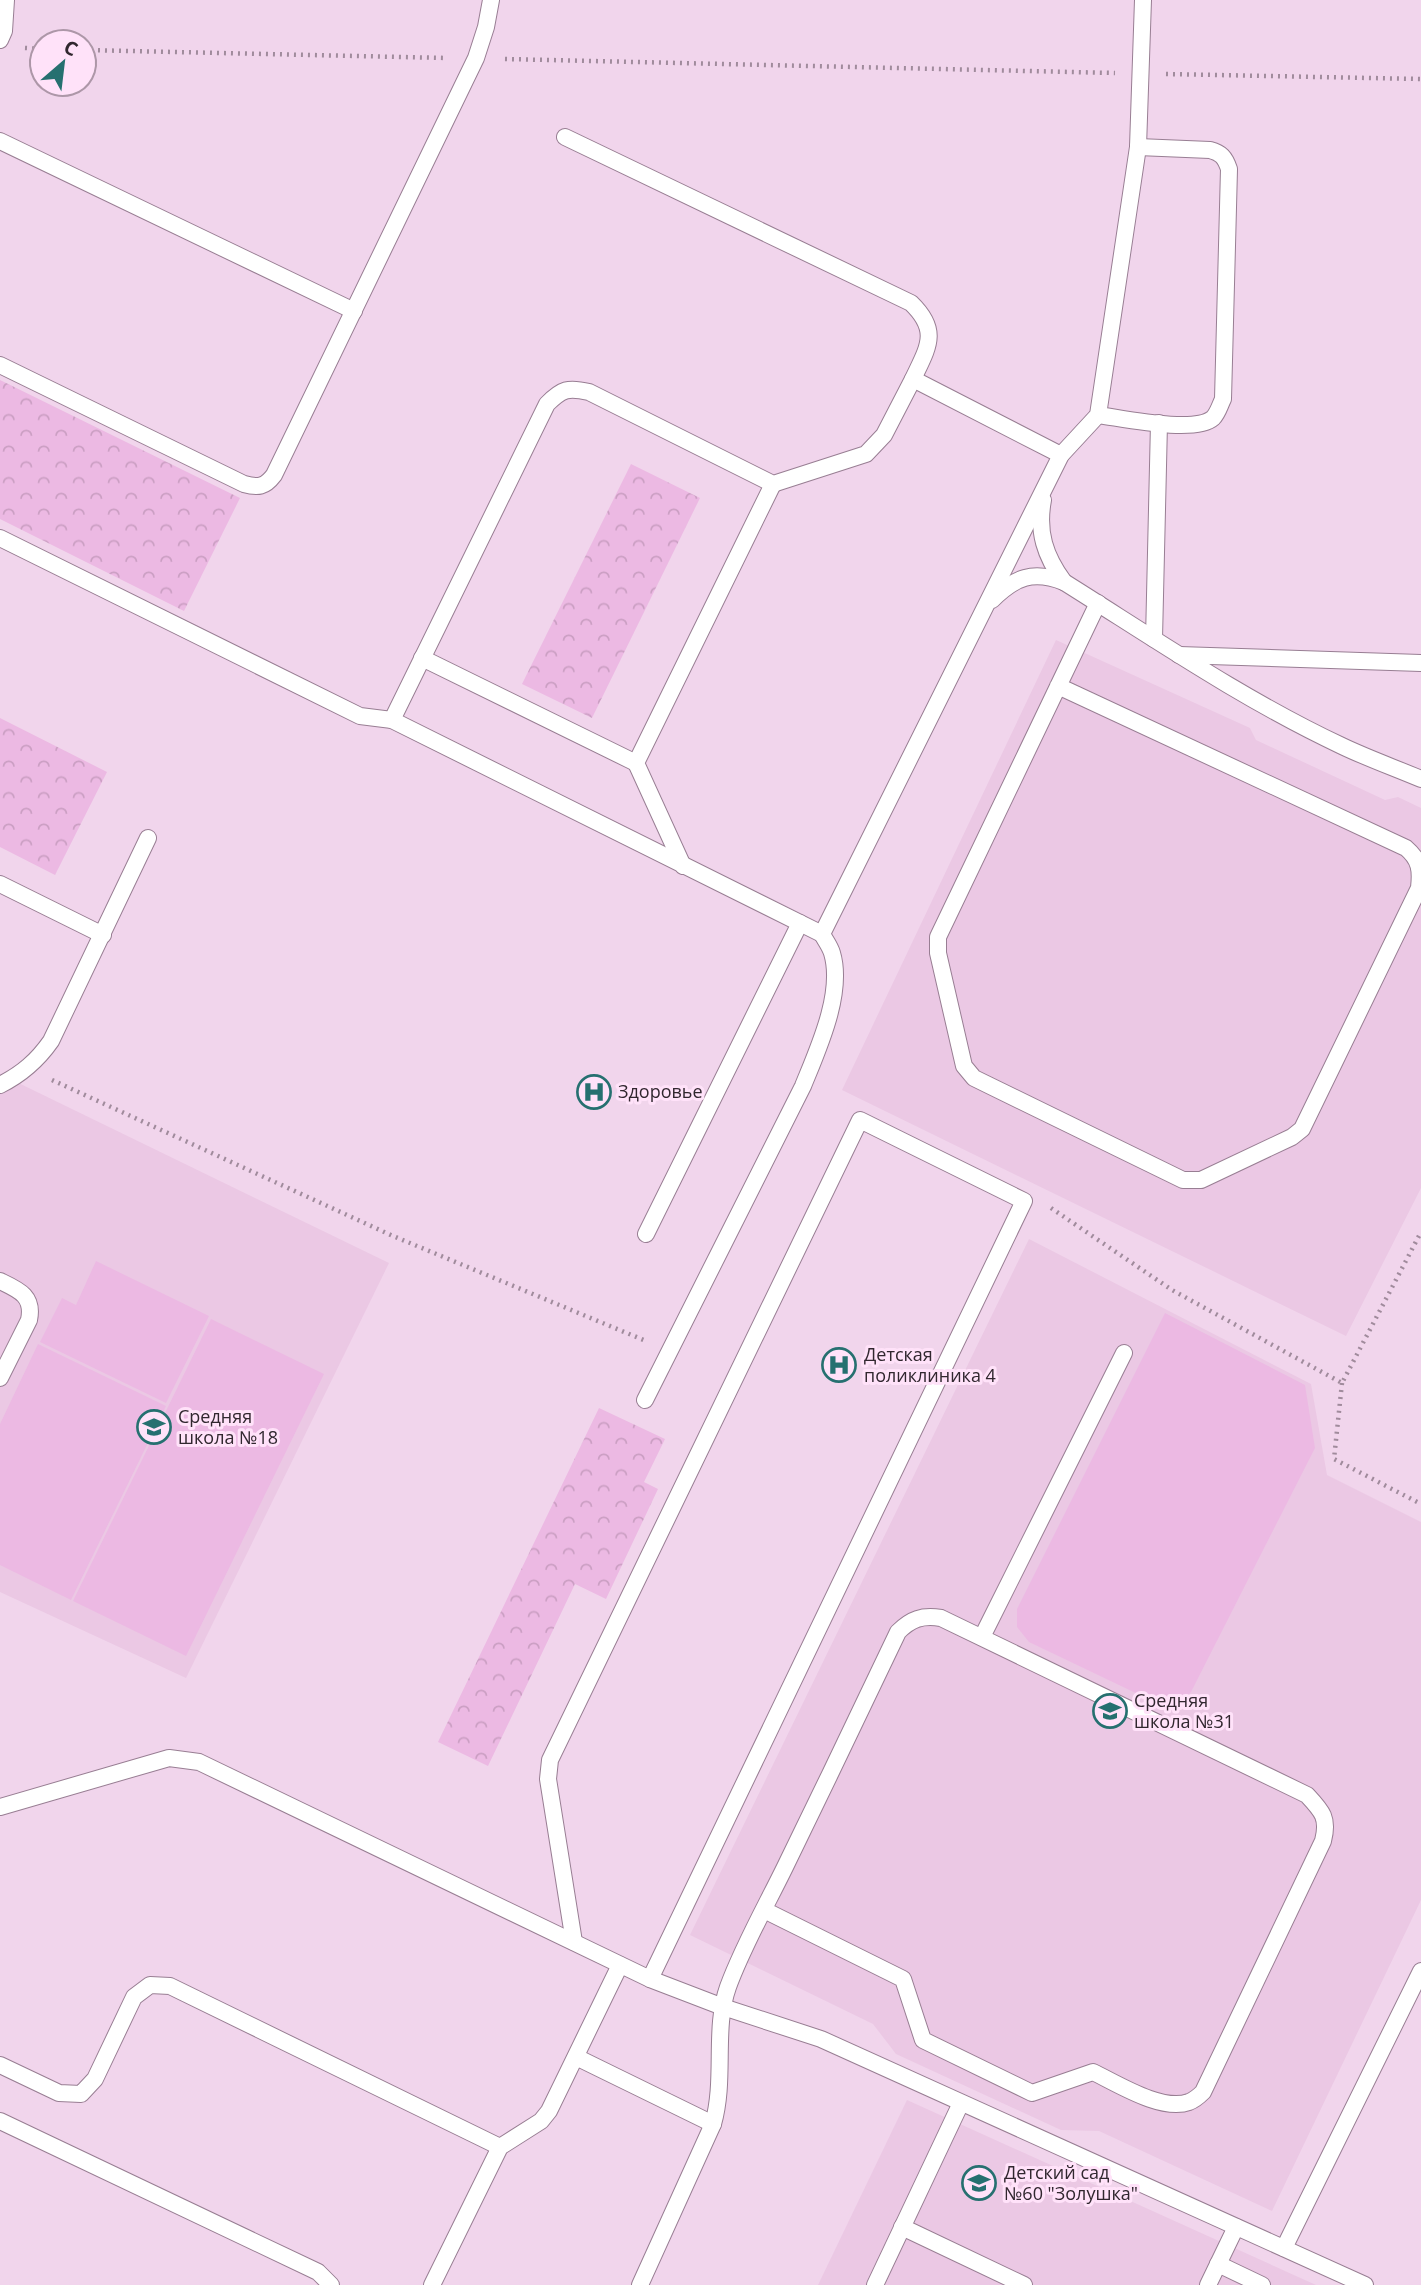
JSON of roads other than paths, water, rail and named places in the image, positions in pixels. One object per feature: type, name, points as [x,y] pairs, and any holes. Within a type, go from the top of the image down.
[{"type":"lane","points":[[0,40],[4,31],[6,0]]},
{"type":"lane","points":[[0,365],[244,484],[256,487],[268,484],[476,58],[491,0]]},
{"type":"lane","points":[[821,934],[1060,455],[1098,415],[1138,147],[1143,0]]},
{"type":"lane","points":[[392,720],[547,404],[557,394],[572,388],[589,392],[773,484],[866,454],[884,435],[927,349],[929,332],[926,317],[911,303],[565,137]]},
{"type":"lane","points":[[0,141],[354,311]]},
{"type":"lane","points":[[1098,415],[1200,425],[1212,419],[1223,399],[1229,169],[1226,160],[1220,153],[1209,150],[1138,147]]},
{"type":"lane","points":[[913,379],[1060,455]]},
{"type":"lane","points":[[1154,639],[1159,423]]},
{"type":"lane","points":[[1052,471],[1041,513],[1041,532],[1052,565],[1065,582]]},
{"type":"lane","points":[[636,763],[773,484]]},
{"type":"lane","points":[[0,538],[360,716],[392,720],[821,934],[832,952],[835,973],[833,999],[816,1055],[803,1086],[645,1400]]},
{"type":"lane","points":[[982,612],[999,593],[1018,580],[1047,575],[1065,582],[1177,654],[1270,708],[1342,746],[1421,779]]},
{"type":"lane","points":[[1058,686],[1406,848],[1418,859],[1421,875],[1419,888],[1302,1129],[1292,1137],[1201,1180],[1183,1180],[974,1078],[964,1066],[938,953],[938,937],[1058,686],[1098,603]]},
{"type":"lane","points":[[1177,654],[1421,663]]},
{"type":"lane","points":[[422,658],[636,763],[683,866]]},
{"type":"lane","points":[[0,1085],[27,1069],[51,1041],[148,838]]},
{"type":"lane","points":[[0,884],[103,935]]},
{"type":"lane","points":[[646,1234],[800,923]]},
{"type":"lane","points":[[574,1942],[548,1779],[550,1760],[860,1120],[1024,1201],[650,1979]]},
{"type":"lane","points":[[0,1281],[23,1293],[31,1310],[29,1320],[0,1378]]},
{"type":"lane","points":[[982,1637],[1124,1353]]},
{"type":"lane","points":[[640,2285],[713,2124],[719,2103],[723,2007],[728,1987],[764,1910],[898,1632],[909,1621],[926,1616],[941,1618],[1307,1795],[1320,1808],[1327,1825],[1323,1840],[1203,2092],[1192,2102],[1178,2105],[1163,2104],[1093,2073],[1032,2092],[923,2040],[903,1979],[764,1910]]},
{"type":"lane","points":[[0,1807],[169,1758],[199,1762],[650,1979],[723,2007],[821,2039],[1284,2248],[1340,2280],[1364,2285]]},
{"type":"lane","points":[[432,2285],[500,2147],[541,2121],[550,2111],[620,1965]]},
{"type":"lane","points":[[1284,2248],[1421,1971]]},
{"type":"lane","points":[[0,2065],[59,2093],[80,2094],[95,2079],[134,1997],[150,1985],[170,1986],[500,2147]]},
{"type":"lane","points":[[576,2057],[713,2124]]},
{"type":"lane","points":[[875,2285],[961,2103]]},
{"type":"lane","points":[[0,2121],[318,2272],[331,2285]]},
{"type":"lane","points":[[902,2227],[1024,2285]]},
{"type":"lane","points":[[1208,2285],[1236,2227]]},
{"type":"lane","points":[[1218,2264],[1262,2285]]},
{"type":"place","name":"Здоровье","points":[[594,1092]]},
{"type":"place","name":"Детская поликлиника 4","points":[[839,1365]]},
{"type":"place","name":"Средняя школа №18","points":[[154,1427]]},
{"type":"place","name":"Средняя школа №31","points":[[1110,1711]]},
{"type":"place","name":"Детский сад №60 \"Золушка\"","points":[[979,2183]]}]
